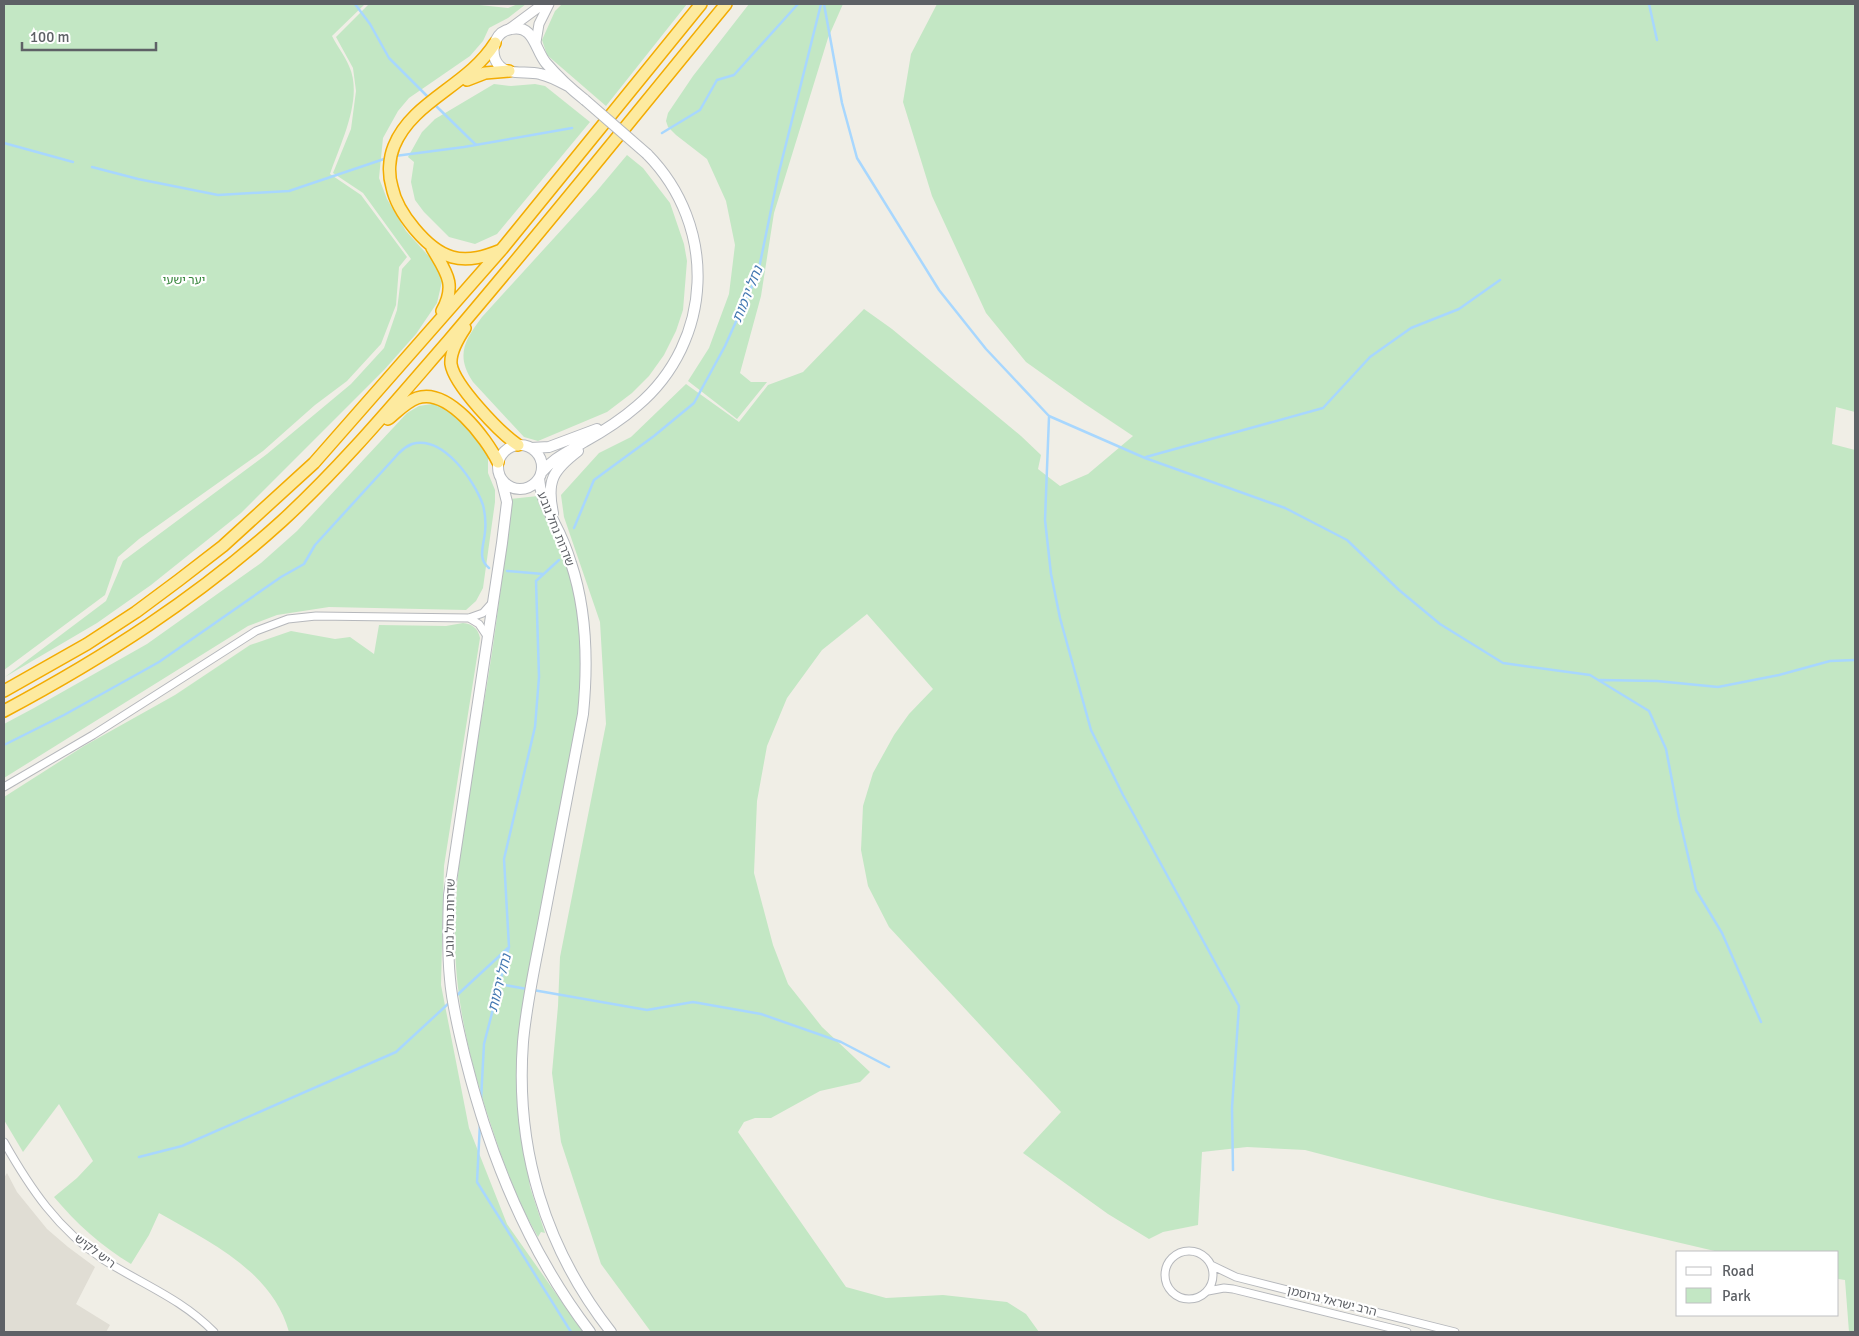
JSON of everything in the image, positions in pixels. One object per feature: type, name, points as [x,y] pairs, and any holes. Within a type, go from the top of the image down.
[{"type":"highway","points":[[4,691],[87,644],[136,612],[223,546],[314,463],[502,249],[702,4]]},
{"type":"highway","points":[[4,711],[96,660],[145,629],[191,595],[281,522],[328,477],[359,445],[487,295],[726,4]]},
{"type":"highway","points":[[431,330],[449,299],[450,289],[446,272],[430,244],[408,220],[398,203],[392,188],[391,159],[394,147],[408,121],[454,86],[480,63],[495,43]]},
{"type":"highway","points":[[454,86],[484,73],[509,71]]},
{"type":"highway","points":[[430,244],[443,253],[459,258],[485,256],[502,249]]},
{"type":"highway","points":[[487,295],[462,333],[452,353],[451,363],[459,384],[501,432],[518,445]]},
{"type":"highway","points":[[359,445],[405,405],[417,398],[430,396],[445,402],[461,414],[488,444],[498,462]]},
{"type":"main road","points":[[555,523],[550,494],[554,473],[604,430],[635,408],[657,387],[678,355],[693,313],[698,281],[695,242],[685,208],[667,178],[647,154],[568,86],[545,62],[530,34],[515,28],[500,35],[495,43],[494,53],[496,60],[502,68],[509,71],[542,74],[568,86]]},
{"type":"main road","points":[[521,72],[534,63],[537,46]]},
{"type":"main road","points":[[604,430],[556,458],[529,487],[520,489],[510,487],[501,478],[498,462],[505,450],[518,445],[543,448],[560,444],[625,415]]},
{"type":"main road","points":[[531,448],[540,458],[542,464],[540,476]]},
{"type":"main road","name":"שדרות נחל נובע","points":[[540,476],[541,497],[555,523],[572,564],[579,590],[586,646],[586,682],[583,714],[526,1016],[523,1042],[525,1127],[534,1179],[549,1228],[579,1286],[611,1332]]},
{"type":"main road","name":"שדרות נחל נובע","points":[[501,478],[507,502],[449,895],[450,979],[454,1009],[473,1090],[485,1130],[499,1166],[521,1215],[548,1267],[590,1332]]},
{"type":"street","points":[[508,30],[543,4]]},
{"type":"street","points":[[537,46],[538,24],[549,4]]},
{"type":"street","points":[[4,787],[93,735],[256,631],[288,620],[316,616],[469,618],[483,613],[494,598]]},
{"type":"street","points":[[469,618],[483,627],[488,640]]},
{"type":"street","name":"ריש לקיש","points":[[4,1142],[46,1209],[79,1240],[102,1259],[188,1308],[214,1332]]},
{"type":"street","points":[[1187,1251],[1202,1255],[1211,1265],[1213,1276],[1212,1284],[1208,1291],[1194,1299],[1178,1296],[1168,1285],[1166,1270],[1174,1257],[1187,1251]]},
{"type":"street","name":"הרב ישראל גרוסמן","points":[[1211,1265],[1236,1277],[1454,1332]]},
{"type":"street","name":"הרב ישראל גרוסמן","points":[[1208,1291],[1224,1288],[1233,1289],[1407,1332]]},
{"type":"shaded area","points":[[7,1173],[17,1192],[47,1229],[95,1267],[76,1304],[110,1325],[106,1332],[4,1332],[4,1178]]},
{"type":"green space","name":"יער ישעי","points":[[4,4],[365,4],[332,36],[349,66],[354,92],[349,121],[330,174],[361,195],[407,257],[399,267],[396,305],[381,344],[347,381],[315,405],[263,451],[139,539],[118,557],[105,595],[4,670]]},
{"type":"green space","points":[[369,4],[470,4],[508,8],[518,4],[526,4],[508,18],[489,28],[483,41],[470,56],[409,98],[398,111],[383,138],[379,178],[387,199],[406,231],[435,263],[443,277],[437,303],[416,334],[384,370],[241,513],[151,585],[97,623],[5,677],[106,601],[123,561],[267,454],[351,384],[384,348],[397,310],[402,269],[411,259],[363,193],[333,173],[351,129],[356,91],[353,68],[336,37]]},
{"type":"green space","points":[[562,4],[687,4],[606,106],[547,55],[542,40],[555,11]]},
{"type":"green space","points":[[749,4],[843,4],[828,38],[774,213],[761,296],[740,373],[751,382],[767,382],[737,419],[688,381],[709,348],[729,294],[735,245],[726,201],[707,159],[676,135],[668,127],[666,121],[668,113],[693,76]]},
{"type":"green space","points":[[937,4],[1855,4],[1855,412],[1836,407],[1832,444],[1855,450],[1855,1332],[1849,1332],[1845,1280],[1839,1279],[1839,1251],[1715,1251],[1489,1198],[1305,1150],[1247,1147],[1202,1152],[1198,1225],[1163,1232],[1149,1239],[1108,1214],[1023,1153],[1061,1112],[889,927],[868,886],[861,850],[863,806],[873,773],[894,735],[909,714],[933,689],[867,614],[822,650],[787,698],[767,746],[757,801],[754,873],[773,945],[788,984],[822,1027],[870,1072],[860,1082],[820,1091],[771,1118],[755,1118],[744,1122],[738,1132],[846,1287],[886,1298],[943,1295],[1007,1302],[1026,1314],[1039,1332],[651,1332],[601,1264],[561,1142],[552,1073],[560,957],[606,724],[600,622],[564,517],[561,495],[599,453],[631,437],[686,384],[739,422],[768,385],[803,372],[864,309],[892,329],[1021,436],[1041,455],[1038,469],[1060,486],[1088,474],[1133,436],[1026,362],[986,313],[932,196],[903,102],[911,54]]},
{"type":"green space","points":[[494,84],[511,86],[535,84],[545,86],[590,122],[497,234],[475,244],[449,237],[424,212],[415,200],[411,182],[414,162],[408,157],[422,132],[435,119]]},
{"type":"green space","points":[[627,155],[643,168],[670,203],[684,244],[687,261],[683,310],[676,331],[664,355],[649,376],[632,393],[607,412],[538,441],[524,437],[473,382],[464,364],[464,348],[482,317],[596,192]]},
{"type":"green space","points":[[438,403],[457,415],[488,452],[488,473],[495,490],[483,588],[476,601],[466,610],[329,607],[277,615],[248,626],[4,778],[4,724],[147,644],[261,563],[297,531],[407,413],[419,406]]},
{"type":"green space","points":[[538,496],[553,527],[574,584],[583,653],[580,712],[541,915],[519,1115],[530,1187],[545,1233],[541,1232],[538,1237],[523,1209],[505,1166],[475,1073],[459,998],[455,921],[460,858],[468,796],[489,672],[508,538],[510,499]]},
{"type":"green space","points":[[463,623],[474,627],[480,638],[444,866],[441,985],[469,1128],[507,1224],[583,1332],[289,1332],[281,1311],[269,1292],[254,1275],[218,1247],[159,1213],[149,1235],[131,1264],[109,1250],[80,1225],[54,1197],[77,1178],[93,1161],[59,1104],[23,1152],[4,1120],[4,797],[84,746],[175,695],[250,645],[291,631],[335,639],[350,637],[374,654],[379,625],[446,626]]},
{"type":"waterway","points":[[355,4],[370,24],[389,58],[429,98]]},
{"type":"waterway","points":[[662,133],[700,110],[717,80],[734,75],[798,4]]},
{"type":"waterway","name":"נחל ירמות","points":[[574,528],[594,480],[654,436],[694,403],[725,346],[758,273],[778,176],[821,4]]},
{"type":"waterway","points":[[824,4],[842,103],[857,158],[939,290],[986,349],[1049,416],[1145,458],[1285,508],[1347,540],[1399,590],[1440,624],[1503,663],[1590,675],[1649,711],[1666,749],[1696,890],[1722,933],[1761,1022]]},
{"type":"waterway","points":[[1649,4],[1657,40]]},
{"type":"waterway","points":[[434,104],[476,145]]},
{"type":"waterway","points":[[395,156],[464,147],[572,128]]},
{"type":"waterway","points":[[4,143],[73,162]]},
{"type":"waterway","points":[[92,167],[138,179],[218,195],[289,191],[387,158]]},
{"type":"waterway","points":[[1146,457],[1323,408],[1370,357],[1411,328],[1459,309],[1500,280]]},
{"type":"waterway","points":[[1049,417],[1045,520],[1051,574],[1060,618],[1091,730],[1123,795],[1239,1006],[1232,1108],[1233,1170]]},
{"type":"waterway","points":[[4,745],[64,715],[159,662],[281,577],[304,564],[315,545],[399,453],[412,444],[424,443],[435,446],[446,453],[465,472],[479,495],[484,508],[485,529],[482,556],[489,568]]},
{"type":"waterway","name":"נחל ירמות","points":[[481,1100],[484,1044],[509,947],[504,859],[535,727],[539,677],[536,581],[559,560]]},
{"type":"waterway","points":[[507,571],[543,574]]},
{"type":"waterway","points":[[1600,680],[1657,681],[1718,687],[1779,675],[1830,661],[1855,660]]},
{"type":"waterway","points":[[455,997],[508,948]]},
{"type":"waterway","points":[[499,984],[527,989]]},
{"type":"waterway","points":[[533,990],[647,1010],[693,1002],[761,1014],[841,1042],[889,1067]]},
{"type":"waterway","points":[[139,1157],[182,1146],[396,1052],[449,1003]]},
{"type":"waterway","name":"נחל ירמות","points":[[480,1123],[477,1182],[571,1332]]}]
